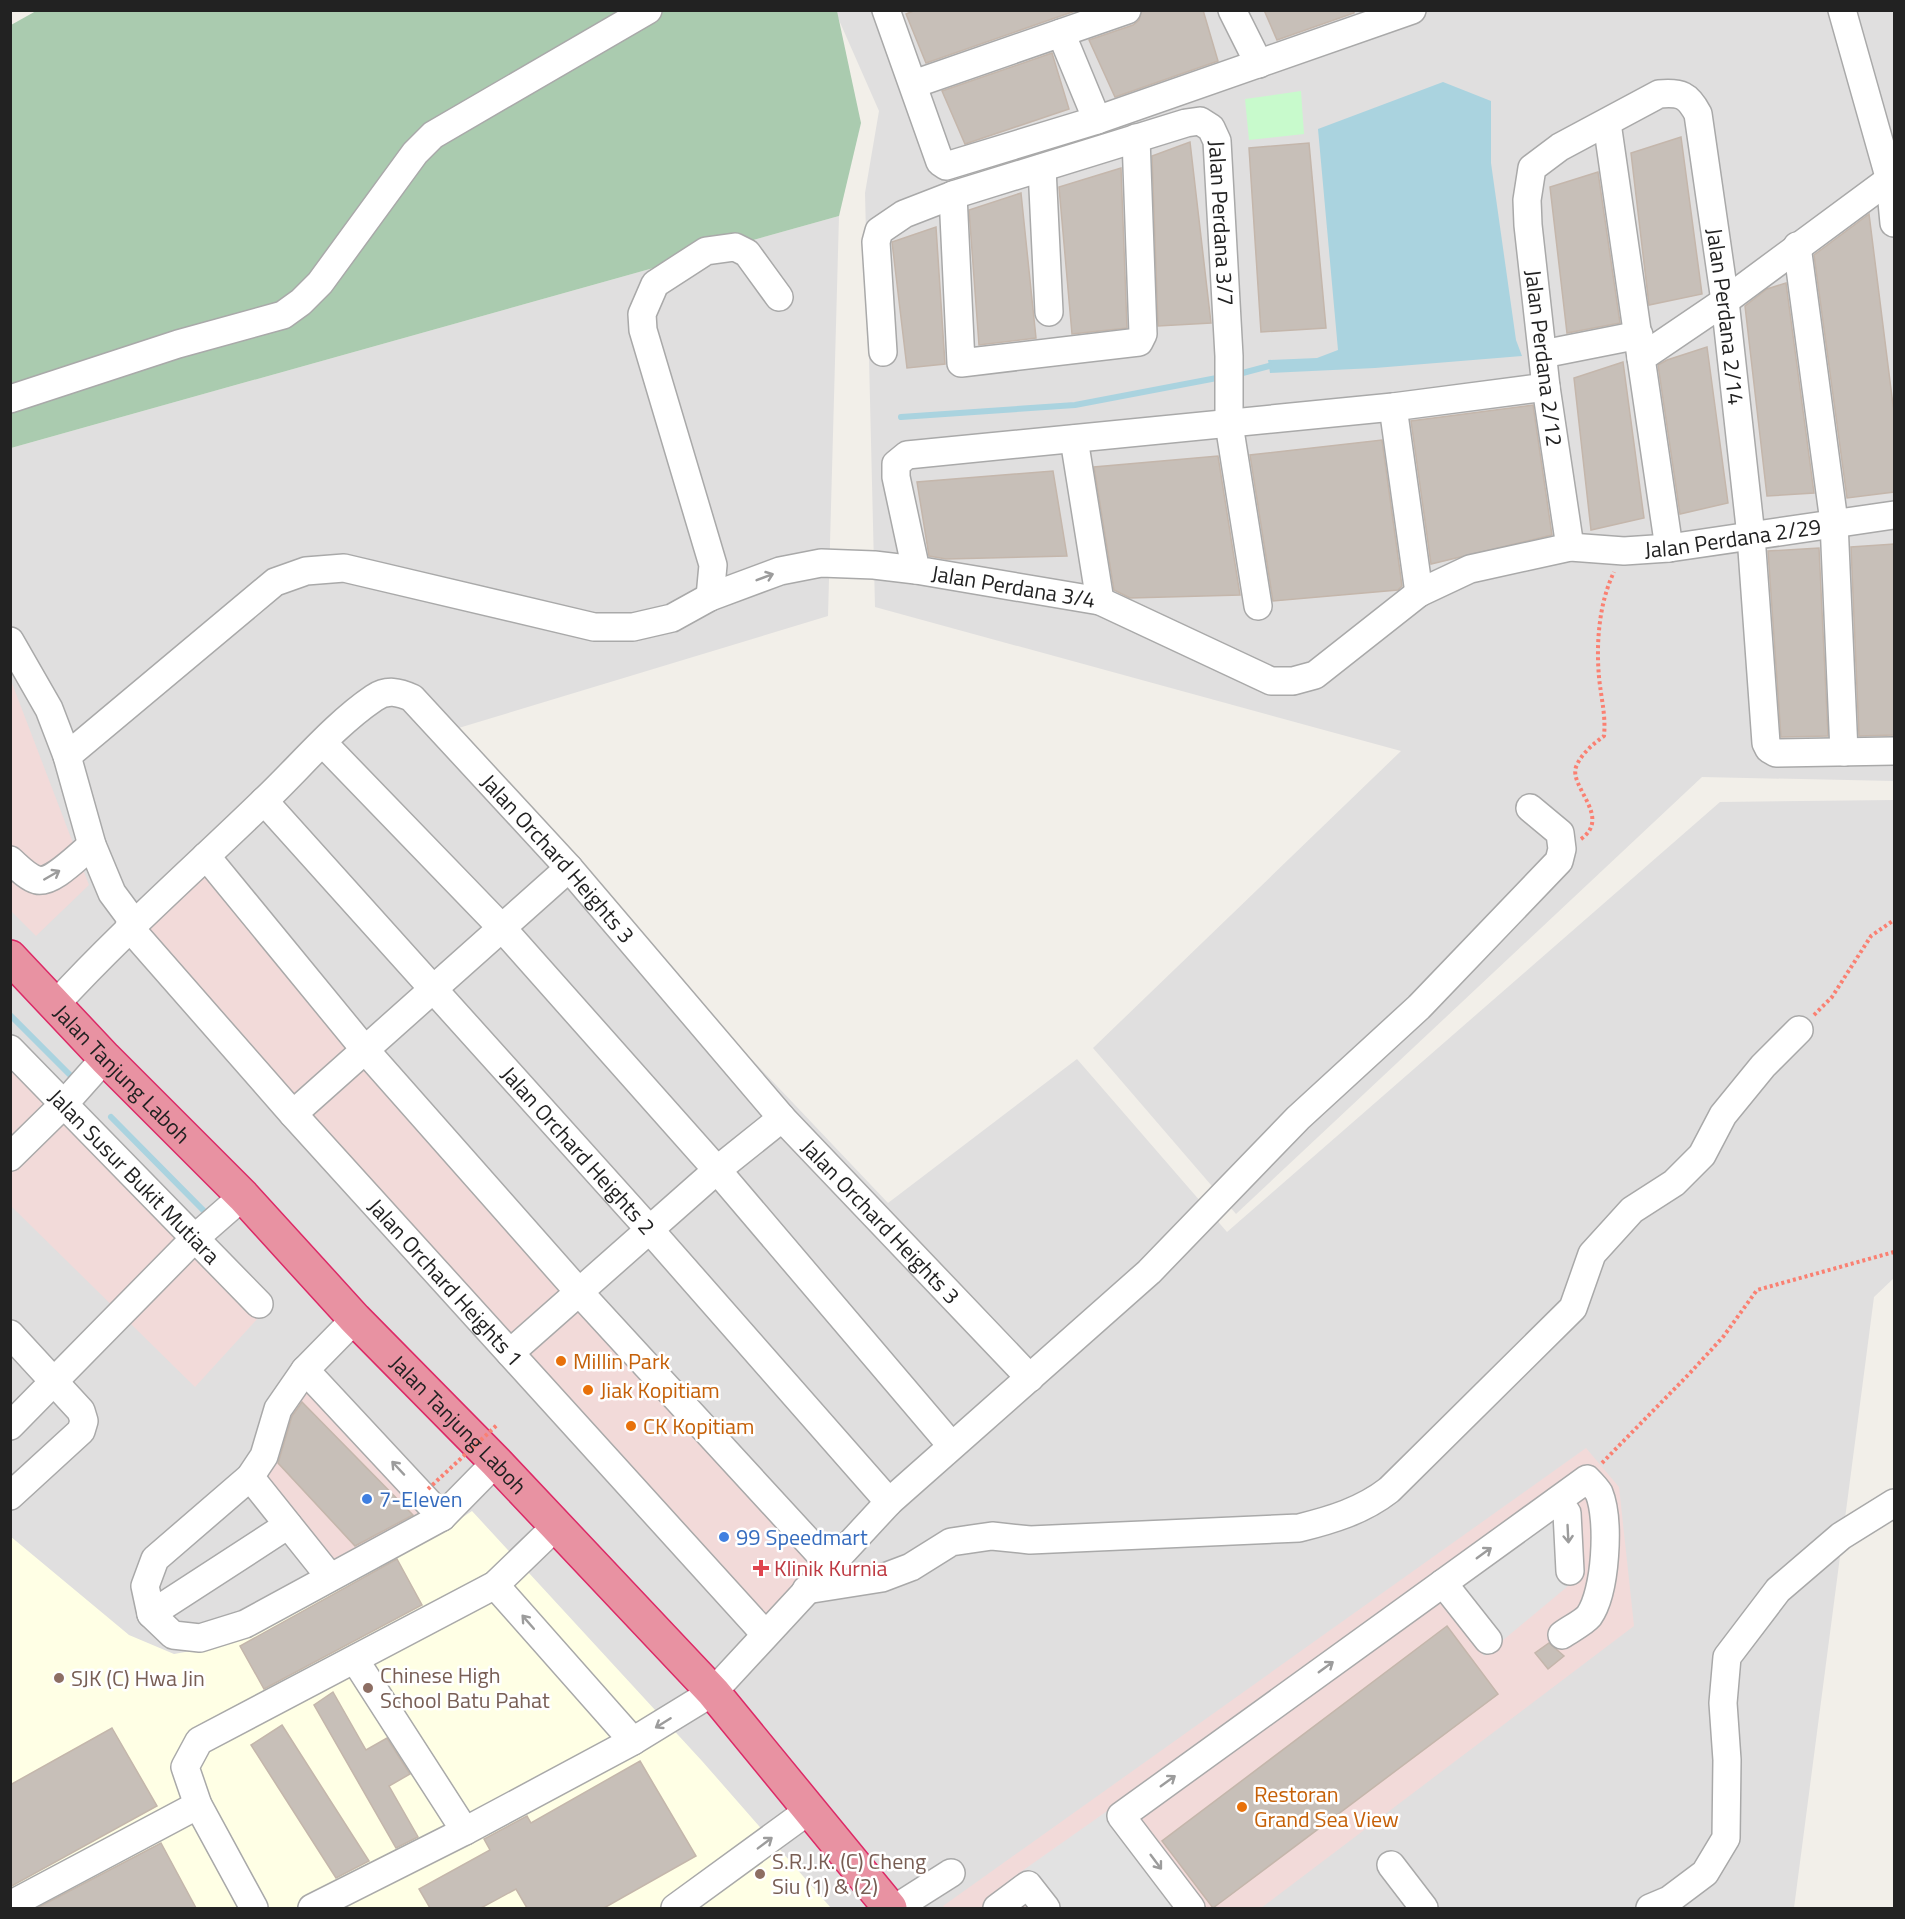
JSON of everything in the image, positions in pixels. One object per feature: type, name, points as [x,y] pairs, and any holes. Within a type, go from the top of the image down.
[{"type":"highway","name":"Jalan Tanjung Laboh","points":[[10,957],[73,986],[83,1082],[243,1196],[355,1319],[496,1462],[713,1692],[808,1811],[890,1908]]},
{"type":"street","points":[[886,10],[940,162],[946,166],[1097,120],[1412,10]]},
{"type":"street","points":[[914,84],[1127,10]]},
{"type":"street","points":[[1232,10],[1259,64]]},
{"type":"street","points":[[1842,10],[1892,178],[1894,223]]},
{"type":"street","points":[[10,399],[178,344],[283,315],[301,302],[320,283],[415,153],[433,135],[638,13]]},
{"type":"street","points":[[1062,33],[1097,120]]},
{"type":"street","name":"Jalan Perdana 2/14","points":[[1607,123],[1659,94],[1678,92],[1690,98],[1698,114],[1725,301],[1751,536],[1766,743],[1769,749],[1776,753],[1844,752]]},
{"type":"street","name":"Jalan Perdana 3/7","points":[[883,352],[876,242],[879,231],[904,214],[953,195],[1136,138],[1200,121],[1211,128],[1217,141],[1229,356],[1229,424],[1258,606]]},
{"type":"street","points":[[1607,123],[1669,548]]},
{"type":"street","name":"Jalan Perdana 2/12","points":[[1570,547],[1546,387],[1527,200],[1532,168],[1560,147],[1607,123]]},
{"type":"street","points":[[953,195],[961,363],[965,365],[1139,342],[1143,334],[1136,138]]},
{"type":"street","points":[[1042,168],[1049,312]]},
{"type":"street","points":[[1543,354],[1640,346],[1725,301],[1892,178]]},
{"type":"street","points":[[1797,246],[1834,522],[1844,752],[1894,751]]},
{"type":"street","points":[[710,597],[713,564],[642,330],[642,314],[655,284],[706,251],[735,248],[747,253],[757,262],[780,297]]},
{"type":"street","name":"Jalan Perdana 3/4","points":[[1546,387],[1393,407],[908,455],[896,464],[896,477],[916,570],[1100,601],[1272,681],[1293,681],[1315,675],[1419,593],[1470,569],[1570,547]]},
{"type":"street","points":[[1393,407],[1419,593]]},
{"type":"street","points":[[1074,439],[1100,601]]},
{"type":"street","name":"Jalan Perdana 2/29","points":[[1570,547],[1624,551],[1669,548],[1894,515]]},
{"type":"street","points":[[67,756],[275,582],[306,571],[344,568],[375,573],[594,627],[633,627],[662,620],[710,597],[780,571],[821,563],[874,565],[916,570]]},
{"type":"street","name":"Jalan Orchard Heights 1","points":[[10,640],[49,709],[67,756],[92,845],[112,893],[132,926],[293,1114],[765,1634]]},
{"type":"street","name":"Jalan Orchard Heights 3","points":[[73,986],[132,926],[323,743],[375,697],[388,692],[399,692],[412,698],[568,868],[782,1118],[1030,1378]]},
{"type":"street","points":[[323,743],[502,928],[717,1170],[951,1445]]},
{"type":"street","name":"Jalan Orchard Heights 2","points":[[264,801],[650,1230],[889,1502]]},
{"type":"street","points":[[312,1908],[465,1831],[633,1742],[713,1692],[829,1564],[889,1502],[1149,1272],[1298,1118],[1419,1007],[1559,861],[1562,849],[1560,833],[1530,808]]},
{"type":"street","points":[[10,860],[30,877],[40,881],[49,880],[92,845]]},
{"type":"street","points":[[206,856],[366,1051],[579,1292],[829,1564]]},
{"type":"street","points":[[293,1114],[568,868]]},
{"type":"street","points":[[806,1590],[882,1578],[911,1567],[951,1542],[992,1536],[1030,1540],[1299,1528],[1338,1518],[1373,1503],[1389,1490],[1573,1308],[1592,1254],[1632,1210],[1674,1183],[1702,1155],[1723,1115],[1763,1066],[1799,1030]]},
{"type":"street","name":"Jalan Susur Bukit Mutiara","points":[[10,1049],[83,1082],[195,1238],[259,1304]]},
{"type":"street","points":[[10,1157],[83,1082]]},
{"type":"street","points":[[510,1353],[717,1170],[782,1118]]},
{"type":"street","points":[[10,1426],[195,1238],[243,1196]]},
{"type":"street","points":[[355,1319],[305,1370],[278,1409],[264,1456],[250,1477],[155,1559],[145,1586],[151,1614],[173,1635],[200,1638],[245,1624],[442,1517],[496,1462]]},
{"type":"street","points":[[10,1334],[81,1411],[84,1421],[81,1431],[10,1496]]},
{"type":"street","points":[[305,1370],[442,1517]]},
{"type":"street","points":[[250,1477],[330,1577]]},
{"type":"street","points":[[1191,1908],[1121,1816],[1587,1479],[1598,1492],[1604,1514],[1606,1545],[1600,1585],[1588,1616],[1562,1635]]},
{"type":"street","points":[[1557,1501],[1567,1513],[1570,1572]]},
{"type":"street","points":[[1650,1908],[1669,1900],[1705,1872],[1726,1838],[1727,1760],[1723,1703],[1727,1657],[1778,1590],[1841,1536],[1894,1503]]},
{"type":"street","points":[[151,1614],[288,1524]]},
{"type":"street","points":[[254,1908],[198,1805],[185,1767],[199,1741],[495,1585],[555,1527]]},
{"type":"street","points":[[1443,1583],[1488,1640]]},
{"type":"street","points":[[495,1585],[633,1742]]},
{"type":"street","points":[[355,1660],[465,1831]]},
{"type":"street","points":[[10,1905],[198,1805]]},
{"type":"street","points":[[675,1908],[808,1811]]},
{"type":"street","points":[[1391,1866],[1424,1908]]},
{"type":"street","points":[[896,1908],[951,1872]]},
{"type":"street","points":[[996,1908],[1028,1885],[1046,1908]]},
{"type":"path","points":[[1562,849],[1587,835],[1592,815],[1587,798],[1577,783],[1575,768],[1589,747],[1604,736],[1606,716],[1599,673],[1599,632],[1607,587],[1624,551]]},
{"type":"path","points":[[1799,1030],[1832,997],[1871,936],[1894,920]]},
{"type":"path","points":[[1587,1479],[1723,1337],[1757,1290],[1894,1252]]},
{"type":"path","points":[[428,1489],[496,1425]]},
{"type":"shaded area","points":[[36,11],[837,11],[861,123],[839,216],[11,448],[11,25]]},
{"type":"shaded area","points":[[835,11],[1894,11],[1894,781],[1702,777],[1236,1214],[1093,1048],[1401,751],[875,607],[865,193],[879,111]]},
{"type":"shaded area","points":[[839,216],[828,616],[442,733],[888,1203],[1077,1059],[1227,1232],[1720,802],[1894,800],[1894,1278],[1874,1297],[1794,1908],[11,1908],[11,448]]},
{"type":"shaded area","points":[[10,678],[89,885],[36,936],[11,911]]},
{"type":"shaded area","points":[[205,849],[837,1565],[765,1645],[119,927]]},
{"type":"shaded area","points":[[10,1039],[269,1306],[195,1387],[11,1206]]},
{"type":"shaded area","points":[[305,1363],[449,1517],[337,1579],[250,1471]]},
{"type":"shaded area","points":[[1586,1448],[1619,1487],[1634,1626],[1261,1908],[945,1908],[943,1906]]},
{"type":"shaded area","points":[[1558,1489],[1580,1576],[1484,1656],[1430,1582]]},
{"type":"shaded area","name":"Chinese High School Batu Pahat","points":[[472,1511],[702,1761],[831,1908],[11,1908],[10,1536],[129,1635],[174,1654],[224,1645],[433,1537]]},
{"type":"shaded area","points":[[1120,1802],[1200,1908],[1031,1908],[1008,1881]]},
{"type":"green space","points":[[1301,91],[1304,134],[1249,140],[1245,99]]},
{"type":"water","points":[[1443,82],[1491,101],[1491,163],[1516,340],[1522,356],[1375,368],[1270,373],[1268,360],[1317,358],[1338,350],[1318,129]]},
{"type":"building","points":[[916,10],[1078,10],[926,63],[906,14]]},
{"type":"building","points":[[1142,10],[1203,10],[1218,61],[1115,97],[1089,40],[1133,25],[1139,20]]},
{"type":"building","points":[[1264,10],[1354,10],[1354,13],[1277,40]]},
{"type":"building","points":[[1052,53],[1069,109],[965,144],[942,91]]},
{"type":"building","points":[[1681,137],[1702,294],[1649,305],[1631,153]]},
{"type":"building","points":[[1190,142],[1211,323],[1158,326],[1152,156]]},
{"type":"building","points":[[1309,143],[1326,328],[1261,332],[1249,148]]},
{"type":"building","points":[[1121,168],[1127,328],[1072,334],[1059,187]]},
{"type":"building","points":[[1598,172],[1620,323],[1567,333],[1550,187]]},
{"type":"building","points":[[1021,193],[1036,338],[979,345],[969,210]]},
{"type":"building","points":[[1869,214],[1894,413],[1894,492],[1847,498],[1814,255]]},
{"type":"building","points":[[936,227],[945,364],[907,368],[892,242]]},
{"type":"building","points":[[1786,283],[1814,493],[1767,496],[1745,306],[1767,289]]},
{"type":"building","points":[[1707,347],[1728,503],[1680,514],[1658,365]]},
{"type":"building","points":[[1623,362],[1644,518],[1591,530],[1574,378]]},
{"type":"building","points":[[1533,405],[1552,535],[1431,564],[1411,421]]},
{"type":"building","points":[[1382,440],[1402,586],[1398,590],[1273,601],[1250,455]]},
{"type":"building","points":[[1218,456],[1240,595],[1130,598],[1114,590],[1094,467]]},
{"type":"building","points":[[1053,471],[1067,556],[946,559],[929,556],[917,482]]},
{"type":"building","points":[[1894,544],[1894,735],[1859,736],[1851,547]]},
{"type":"building","points":[[1819,548],[1828,736],[1781,737],[1768,551]]},
{"type":"building","points":[[302,1402],[413,1515],[355,1546],[278,1463],[292,1416]]},
{"type":"building","points":[[397,1559],[422,1605],[264,1689],[240,1646]]},
{"type":"building","points":[[1447,1626],[1498,1694],[1213,1908],[1162,1841]]},
{"type":"building","points":[[1549,1643],[1564,1656],[1548,1669],[1535,1653]]},
{"type":"building","points":[[333,1692],[366,1750],[387,1738],[410,1774],[389,1786],[418,1837],[396,1848],[314,1705]]},
{"type":"building","points":[[282,1725],[369,1861],[336,1878],[251,1745]]},
{"type":"building","points":[[112,1728],[157,1806],[10,1887],[10,1785]]},
{"type":"building","points":[[640,1761],[696,1856],[604,1908],[527,1908],[516,1889],[481,1908],[430,1908],[419,1889],[490,1850],[484,1839],[527,1816],[531,1823]]},
{"type":"building","points":[[161,1843],[196,1908],[37,1908]]},
{"type":"waterway","points":[[1235,375],[1269,366]]},
{"type":"waterway","points":[[901,417],[1075,405],[1222,377]]},
{"type":"waterway","points":[[10,1015],[75,1080]]},
{"type":"waterway","points":[[111,1117],[205,1212]]},
{"type":"place","name":"Millin Park","points":[[561,1361]]},
{"type":"place","name":"Jiak Kopitiam","points":[[588,1390]]},
{"type":"place","name":"CK Kopitiam","points":[[631,1426]]},
{"type":"place","name":"7-Eleven","points":[[367,1499]]},
{"type":"place","name":"99 Speedmart","points":[[724,1537]]},
{"type":"place","name":"Klinik Kurnia","points":[[761,1568]]},
{"type":"place","name":"SJK (C) Hwa Jin","points":[[59,1678]]},
{"type":"place","name":"Chinese High School Batu Pahat","points":[[368,1688]]},
{"type":"place","name":"Restoran Grand Sea View","points":[[1242,1807]]},
{"type":"place","name":"S.R.J.K. (C) Cheng Siu (1) & (2)","points":[[760,1874]]}]
